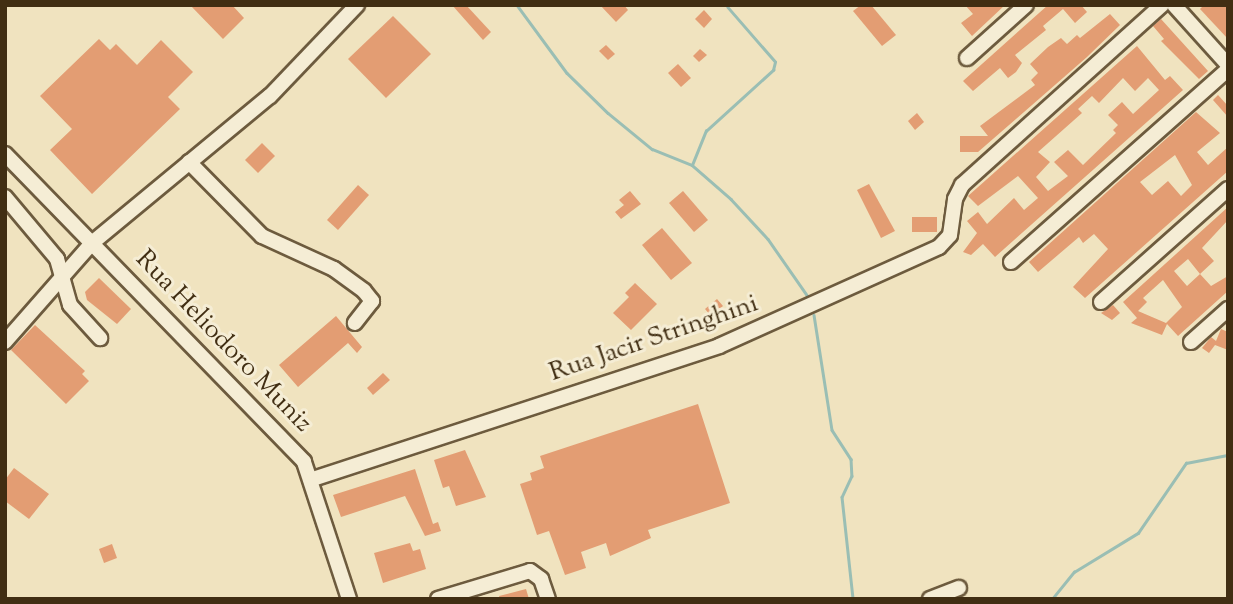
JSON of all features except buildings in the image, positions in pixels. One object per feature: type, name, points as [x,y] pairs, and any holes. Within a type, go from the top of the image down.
[{"type":"street","points":[[5,342],[92,243],[270,96],[357,5]]},
{"type":"street","points":[[967,58],[1026,5]]},
{"type":"street","name":"Rua Jacir Stringhini","points":[[313,479],[684,359],[786,318],[939,247],[950,235],[955,198],[962,185],[1162,5]]},
{"type":"street","points":[[1011,262],[1228,67],[1174,5]]},
{"type":"street","name":"Rua Heliodoro Muniz","points":[[5,154],[294,449],[313,479],[349,599]]},
{"type":"street","points":[[189,162],[262,236],[334,269],[364,291],[372,301],[355,323]]},
{"type":"street","points":[[1101,302],[1228,189]]},
{"type":"street","points":[[5,197],[57,260],[69,305],[100,338]]},
{"type":"street","points":[[1191,342],[1227,312]]},
{"type":"street","points":[[438,599],[523,572],[537,574],[548,599]]},
{"type":"street","points":[[930,599],[959,589]]},
{"type":"waterway","points":[[517,5],[567,73],[608,113],[652,149],[692,165],[731,199],[768,239],[809,298]]},
{"type":"waterway","points":[[692,165],[706,131],[773,70],[775,62],[728,8]]},
{"type":"waterway","points":[[814,315],[832,430],[851,459],[852,476],[842,497],[853,599]]},
{"type":"waterway","points":[[1052,599],[1074,572],[1138,533],[1186,463],[1228,455]]}]
